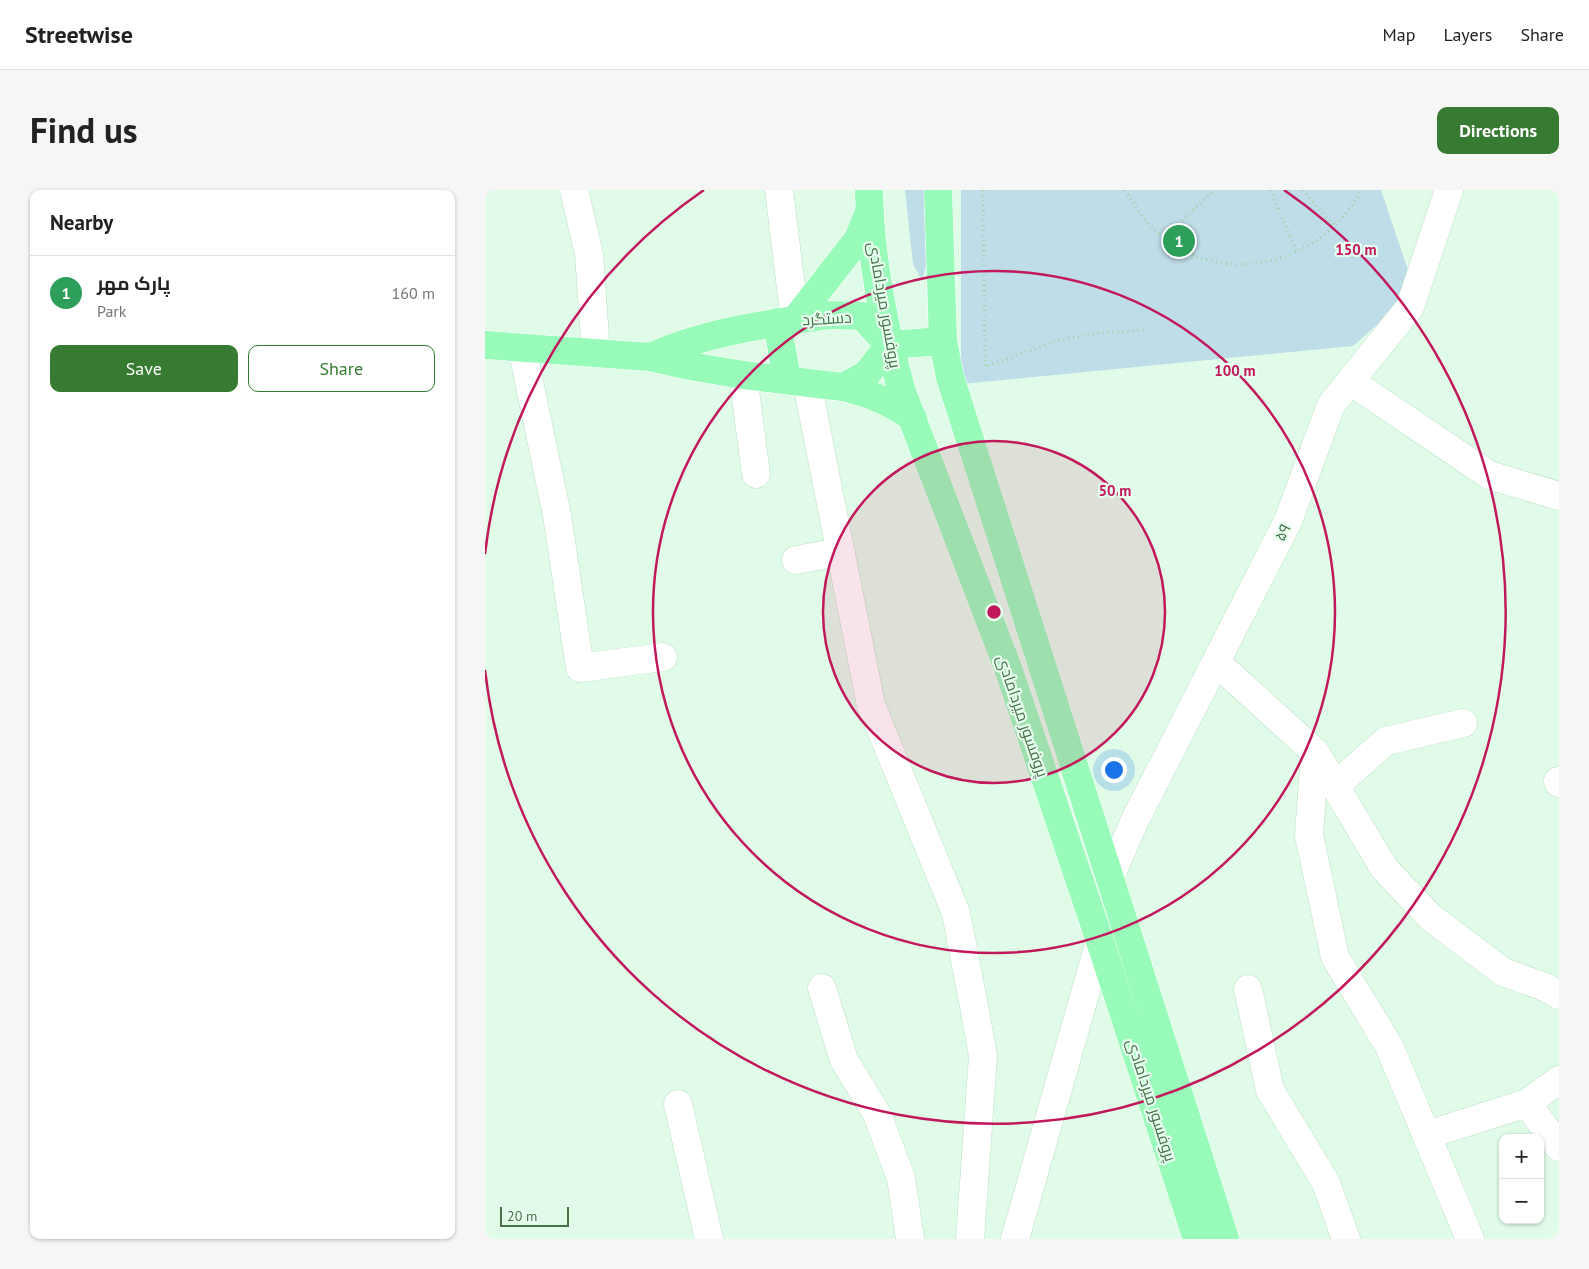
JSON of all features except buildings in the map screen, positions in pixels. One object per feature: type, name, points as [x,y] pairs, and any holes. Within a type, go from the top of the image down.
[{"type":"main road","name":"پروفسور میردامادی","points":[[939,190],[943,341],[950,377],[1225,1239]]},
{"type":"main road","points":[[797,381],[786,321],[858,239],[869,201]]},
{"type":"main road","name":"پروفسور میردامادی","points":[[869,201],[889,345],[913,418],[1009,671],[1197,1239]]},
{"type":"main road","name":"دستگرد","points":[[650,357],[680,343],[786,321],[830,315],[862,316],[889,345]]},
{"type":"main road","points":[[843,387],[867,374],[889,345],[943,341]]},
{"type":"main road","name":"دستگرد","points":[[485,346],[650,357],[690,366],[843,387],[873,394],[894,404],[913,418]]},
{"type":"street","points":[[574,190],[589,254],[596,353]]},
{"type":"street","points":[[779,190],[786,321]]},
{"type":"street","name":"۵۹","points":[[1110,877],[1135,820],[1288,521],[1331,405],[1410,306],[1449,190]]},
{"type":"street","points":[[522,348],[557,515],[580,668],[663,657]]},
{"type":"street","points":[[743,374],[756,474]]},
{"type":"street","points":[[797,381],[841,552],[871,705],[955,913],[974,1006],[983,1056],[970,1239]]},
{"type":"street","points":[[1350,381],[1489,475],[1559,496]]},
{"type":"street","points":[[796,560],[841,552]]},
{"type":"street","points":[[1217,663],[1315,752],[1384,868],[1430,917],[1503,972],[1554,987]]},
{"type":"street","points":[[1335,786],[1386,741],[1463,723]]},
{"type":"street","points":[[1315,752],[1309,835],[1335,957],[1389,1046],[1470,1239]]},
{"type":"street","points":[[979,1239],[1016,1235],[1100,942]]},
{"type":"street","points":[[822,988],[844,1060],[877,1114],[901,1178],[911,1239]]},
{"type":"street","points":[[1248,989],[1270,1090],[1326,1183],[1346,1239]]},
{"type":"street","points":[[1427,1135],[1527,1103],[1559,1080]]},
{"type":"street","points":[[1527,1103],[1559,1147]]},
{"type":"street","points":[[678,1104],[709,1239]]},
{"type":"path","points":[[983,190],[985,367],[1059,340],[1099,333],[1145,330]]},
{"type":"path","points":[[1125,190],[1141,216],[1164,238],[1194,256],[1229,264],[1264,263],[1297,253],[1335,227],[1361,190]]},
{"type":"path","points":[[1164,238],[1214,190]]},
{"type":"path","points":[[1270,190],[1297,253]]},
{"type":"path","points":[[1303,190],[1335,227]]},
{"type":"shaded area","points":[[905,190],[925,190],[927,263],[922,279],[913,265]]},
{"type":"shaded area","points":[[961,190],[1381,190],[1415,291],[1353,346],[961,384]]},
{"type":"place","name":"پارک مهر","points":[[1179,241]]}]
